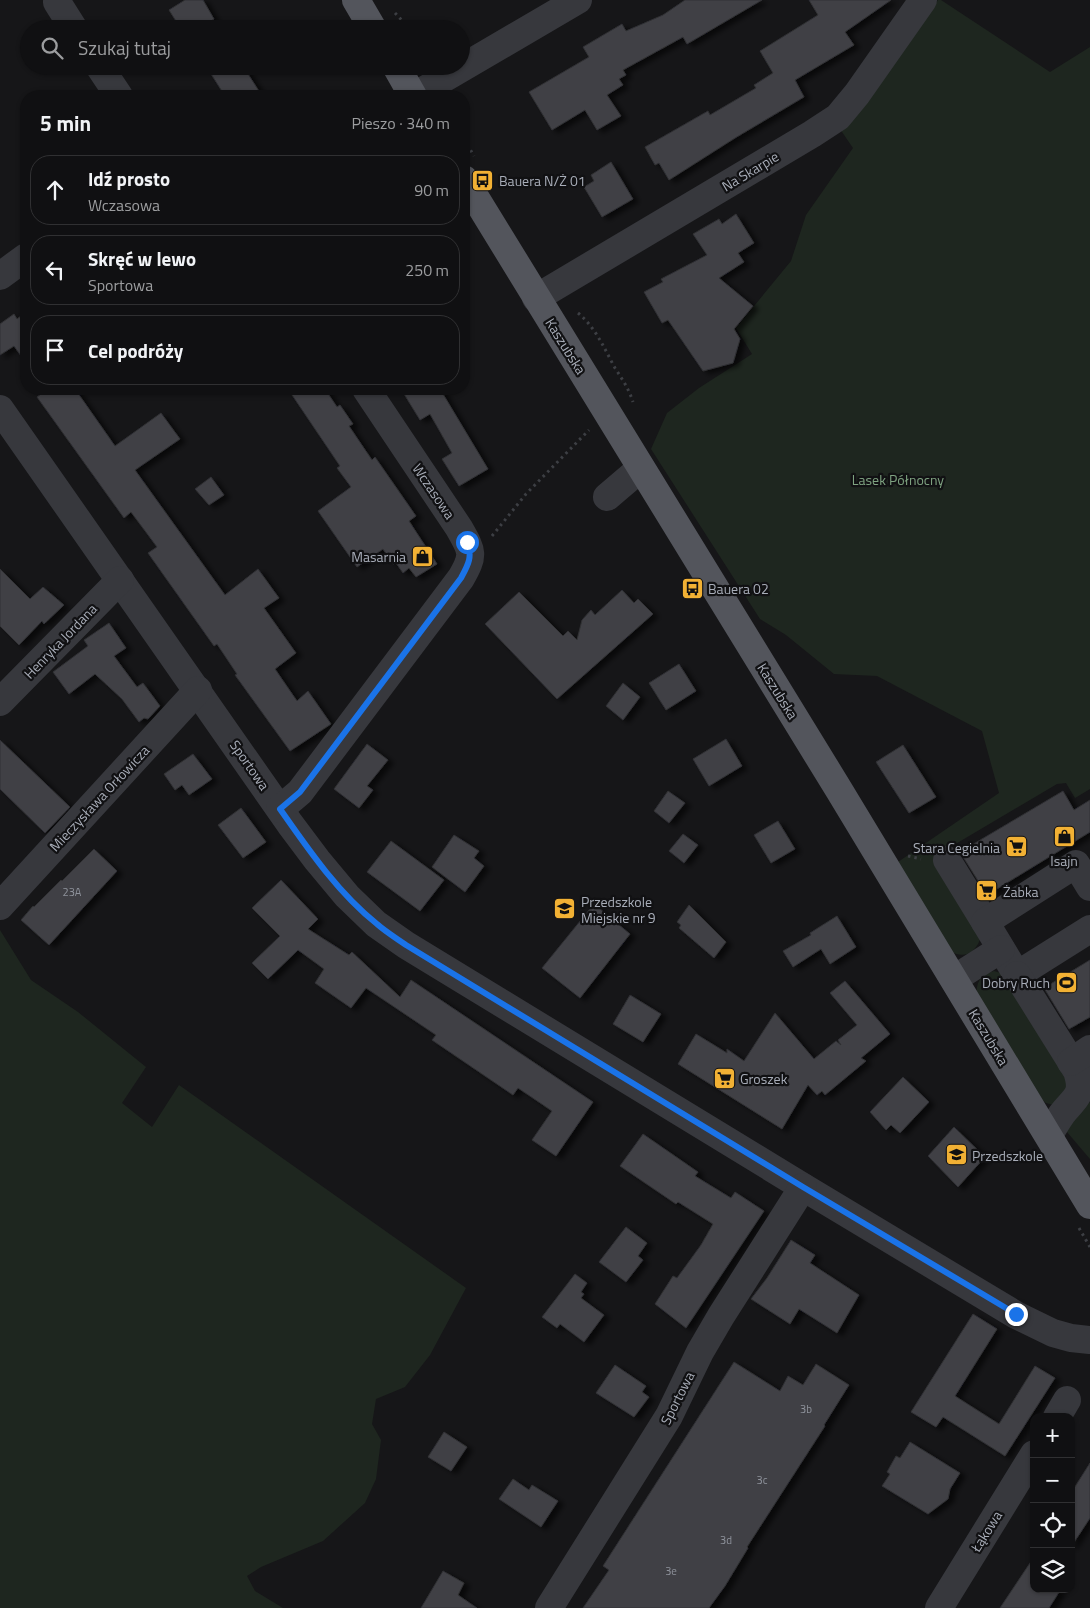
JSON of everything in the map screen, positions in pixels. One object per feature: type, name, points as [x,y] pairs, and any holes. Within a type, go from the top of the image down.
[{"type":"main road","points":[[356,0],[368,20]]},
{"type":"main road","points":[[401,75],[410,90]]},
{"type":"main road","name":"Kaszubska","points":[[470,189],[954,978],[1090,1205]]},
{"type":"street","points":[[470,63],[578,0]]},
{"type":"street","name":"Na Skarpie","points":[[536,298],[838,117],[857,94],[923,0]]},
{"type":"street","points":[[57,2],[68,20]]},
{"type":"street","points":[[105,75],[115,90]]},
{"type":"street","points":[[424,90],[450,75]]},
{"type":"street","points":[[0,276],[20,261]]},
{"type":"street","name":"Wczasowa","points":[[370,395],[459,528],[470,551]]},
{"type":"street","name":"Sportowa","points":[[0,409],[317,860],[347,896],[376,924],[406,945],[803,1187],[1016,1314],[1053,1333],[1071,1338],[1090,1340]]},
{"type":"street","points":[[607,497],[641,468]]},
{"type":"street","points":[[280,809],[300,792],[461,578],[470,562],[470,551]]},
{"type":"street","name":"Henryka Jordana","points":[[0,702],[120,580]]},
{"type":"street","name":"Mieczysława Orłowicza","points":[[0,906],[198,690]]},
{"type":"street","points":[[948,860],[1017,975],[1080,1055],[1077,1071],[1080,1081],[1078,1096],[1049,1135]]},
{"type":"street","points":[[985,922],[1076,864],[1090,887]]},
{"type":"street","points":[[1017,975],[1090,929]]},
{"type":"street","points":[[954,978],[1001,949]]},
{"type":"street","name":"Sportowa","points":[[549,1608],[669,1416],[700,1352],[721,1316],[803,1187]]},
{"type":"street","name":"Łąkowa","points":[[939,1608],[1032,1458]]},
{"type":"path","points":[[470,551],[484,547],[526,494],[589,429]]},
{"type":"green space","name":"Lasek Północny","points":[[938,0],[941,0],[1050,72],[1090,47],[1090,789],[1075,798],[1066,783],[1057,784],[937,855],[981,936],[973,950],[965,955],[949,950],[898,862],[999,793],[982,731],[877,676],[834,674],[786,635],[760,619],[651,449],[667,413],[699,388],[752,354],[736,328],[791,261],[806,215],[853,148],[840,129],[871,95]]},
{"type":"green space","points":[[0,930],[31,980],[78,1012],[146,1067],[122,1103],[152,1127],[179,1085],[466,1288],[430,1355],[405,1387],[376,1399],[372,1424],[381,1440],[376,1479],[365,1503],[323,1541],[261,1567],[247,1576],[255,1591],[283,1608],[0,1608]]},
{"type":"green space","points":[[994,971],[1001,973],[1073,1084],[1053,1105],[1041,1099],[977,995],[977,986],[980,979]]},
{"type":"green space","points":[[1090,1102],[1090,1159],[1067,1132],[1065,1127],[1079,1108]]},
{"type":"building","points":[[185,0],[203,0],[214,19],[175,20],[169,10]]},
{"type":"building","points":[[685,0],[762,0],[687,44],[683,37],[623,70],[626,75],[619,79],[623,85],[607,95],[621,116],[597,130],[585,110],[552,130],[529,92],[589,57],[583,47],[622,24],[626,31],[663,15]]},
{"type":"building","points":[[809,0],[891,0],[845,32],[854,45],[795,80],[804,97],[669,180],[659,163],[655,165],[645,147],[708,111],[710,115],[756,88],[754,85],[773,73],[760,51],[818,15]]},
{"type":"building","points":[[212,75],[249,75],[258,90],[221,90]]},
{"type":"building","points":[[611,162],[633,199],[602,217],[584,187],[594,181],[591,175]]},
{"type":"building","points":[[736,214],[754,243],[738,253],[744,262],[719,278],[753,306],[734,329],[740,339],[733,363],[703,371],[668,320],[662,323],[644,292],[663,282],[661,279],[707,255],[693,234],[719,219],[722,224]]},
{"type":"building","points":[[14,314],[17,319],[20,317],[20,354],[14,346],[0,355],[0,324]]},
{"type":"building","points":[[40,395],[79,395],[115,446],[161,413],[180,439],[135,470],[225,595],[258,569],[279,598],[264,608],[296,653],[275,669],[297,701],[308,691],[331,724],[290,751],[235,675],[237,674],[217,644],[214,646],[148,553],[157,547],[131,512],[124,518],[37,397]]},
{"type":"building","points":[[292,395],[329,395],[337,407],[340,405],[353,424],[349,426],[372,460],[375,457],[416,516],[409,521],[437,564],[416,577],[409,568],[403,573],[396,563],[393,564],[383,549],[357,567],[318,511],[351,487],[337,468],[340,466]]},
{"type":"building","points":[[405,395],[444,395],[488,469],[459,486],[442,459],[452,453],[430,414],[420,420]]},
{"type":"building","points":[[211,477],[224,495],[209,505],[195,489]]},
{"type":"building","points":[[0,569],[30,599],[43,587],[64,605],[44,624],[42,621],[19,645],[0,626]]},
{"type":"building","points":[[622,590],[634,603],[638,599],[653,614],[557,699],[485,624],[519,592],[563,636],[568,631],[577,640],[582,620],[591,610],[595,615]]},
{"type":"building","points":[[109,623],[126,648],[114,656],[137,687],[143,683],[160,706],[148,719],[144,718],[139,722],[122,699],[95,674],[69,694],[53,672],[88,646],[84,640]]},
{"type":"building","points":[[679,664],[696,691],[666,710],[649,683]]},
{"type":"building","points":[[623,683],[640,697],[623,720],[606,706]]},
{"type":"building","points":[[726,739],[742,766],[709,786],[693,759]]},
{"type":"building","points":[[0,740],[70,807],[45,833],[0,789]]},
{"type":"building","points":[[367,744],[388,760],[367,786],[373,790],[359,808],[334,789]]},
{"type":"building","points":[[903,745],[936,797],[909,813],[876,762]]},
{"type":"building","points":[[193,754],[212,779],[189,795],[182,785],[175,790],[164,774]]},
{"type":"building","points":[[668,791],[685,803],[669,823],[654,811]]},
{"type":"building","name":"Stara Cegielnia","points":[[1063,791],[1074,810],[1090,800],[1090,832],[987,895],[960,852]]},
{"type":"building","points":[[241,808],[266,842],[243,858],[218,825]]},
{"type":"building","points":[[778,821],[795,849],[771,863],[754,835]]},
{"type":"building","points":[[683,834],[698,845],[684,863],[669,851]]},
{"type":"building","points":[[454,835],[479,851],[474,858],[484,866],[465,892],[432,867]]},
{"type":"building","points":[[391,841],[444,880],[420,911],[367,872]]},
{"type":"building","points":[[94,849],[117,871],[49,945],[21,920],[33,906],[62,881]]},
{"type":"building","points":[[281,880],[318,919],[308,929],[349,955],[352,952],[400,997],[411,980],[593,1102],[556,1156],[532,1140],[552,1111],[518,1088],[513,1095],[432,1040],[436,1035],[366,988],[351,1008],[315,983],[324,969],[298,950],[268,979],[252,963],[280,936],[252,908]]},
{"type":"building","points":[[594,904],[630,934],[580,998],[542,968]]},
{"type":"building","points":[[689,905],[726,942],[714,958],[679,928],[681,925],[677,922]]},
{"type":"building","points":[[837,916],[856,947],[830,964],[821,949],[793,967],[783,951],[811,935],[810,933]]},
{"type":"building","points":[[1090,960],[1090,1017],[1069,1029],[1044,988]]},
{"type":"building","points":[[845,981],[890,1034],[861,1058],[866,1061],[825,1095],[822,1091],[817,1095],[808,1085],[782,1129],[678,1064],[696,1034],[727,1053],[727,1049],[744,1061],[775,1013],[814,1059],[836,1041],[841,1045],[838,1040],[857,1025],[830,993]]},
{"type":"building","points":[[630,995],[661,1014],[643,1042],[613,1024]]},
{"type":"building","points":[[903,1077],[929,1102],[900,1133],[891,1125],[886,1130],[870,1112]]},
{"type":"building","points":[[954,1127],[985,1157],[958,1187],[928,1156]]},
{"type":"building","points":[[643,1134],[698,1172],[695,1176],[731,1198],[735,1192],[764,1211],[686,1328],[655,1304],[673,1276],[677,1278],[701,1245],[713,1224],[678,1202],[676,1204],[620,1166]]},
{"type":"building","points":[[626,1227],[647,1243],[638,1256],[643,1260],[626,1282],[599,1262]]},
{"type":"building","points":[[791,1240],[815,1255],[810,1263],[859,1295],[837,1333],[799,1309],[790,1324],[751,1299]]},
{"type":"building","points":[[575,1274],[587,1283],[581,1292],[584,1294],[581,1298],[604,1315],[584,1342],[560,1324],[557,1328],[542,1317]]},
{"type":"building","points":[[973,1314],[997,1329],[955,1396],[999,1424],[1035,1366],[1055,1378],[1033,1413],[1030,1413],[1030,1417],[1005,1456],[943,1417],[936,1427],[911,1412]]},
{"type":"building","points":[[734,1362],[780,1391],[788,1376],[803,1385],[816,1364],[849,1385],[825,1426],[747,1547],[725,1586],[709,1608],[583,1608],[609,1570],[603,1566]]},
{"type":"building","points":[[615,1365],[646,1386],[642,1392],[649,1397],[634,1417],[596,1393]]},
{"type":"building","points":[[444,1432],[467,1447],[451,1471],[428,1457]]},
{"type":"building","points":[[910,1442],[960,1473],[950,1489],[948,1499],[928,1514],[882,1486],[890,1474],[887,1472],[896,1456],[900,1458]]},
{"type":"building","points":[[1090,1463],[1090,1518],[1075,1541],[1075,1503],[1075,1487]]},
{"type":"building","points":[[513,1479],[529,1490],[532,1485],[558,1501],[541,1527],[499,1499]]},
{"type":"building","points":[[1030,1563],[1030,1593],[1058,1593],[1049,1608],[1000,1608]]},
{"type":"building","points":[[443,1571],[464,1583],[458,1595],[477,1608],[421,1608]]},
{"type":"place","name":"Bauera N/Ż 01","points":[[483,180]]},
{"type":"place","name":"Masarnia","points":[[422,556]]},
{"type":"place","name":"Bauera 02","points":[[692,588]]},
{"type":"place","name":"Isajn","points":[[1064,837]]},
{"type":"place","name":"Stara Cegielnia","points":[[1016,847]]},
{"type":"place","name":"Żabka","points":[[987,891]]},
{"type":"place","name":"Przedszkole Miejskie nr 9","points":[[565,909]]},
{"type":"place","name":"Dobry Ruch","points":[[1066,982]]},
{"type":"place","name":"Groszek","points":[[724,1078]]},
{"type":"place","name":"Przedszkole","points":[[956,1155]]},
{"type":"route","points":[[467,542],[470,551],[470,562],[461,578],[300,792],[280,809],[290,824],[347,896],[376,924],[406,945],[803,1187],[1016,1314]]}]
